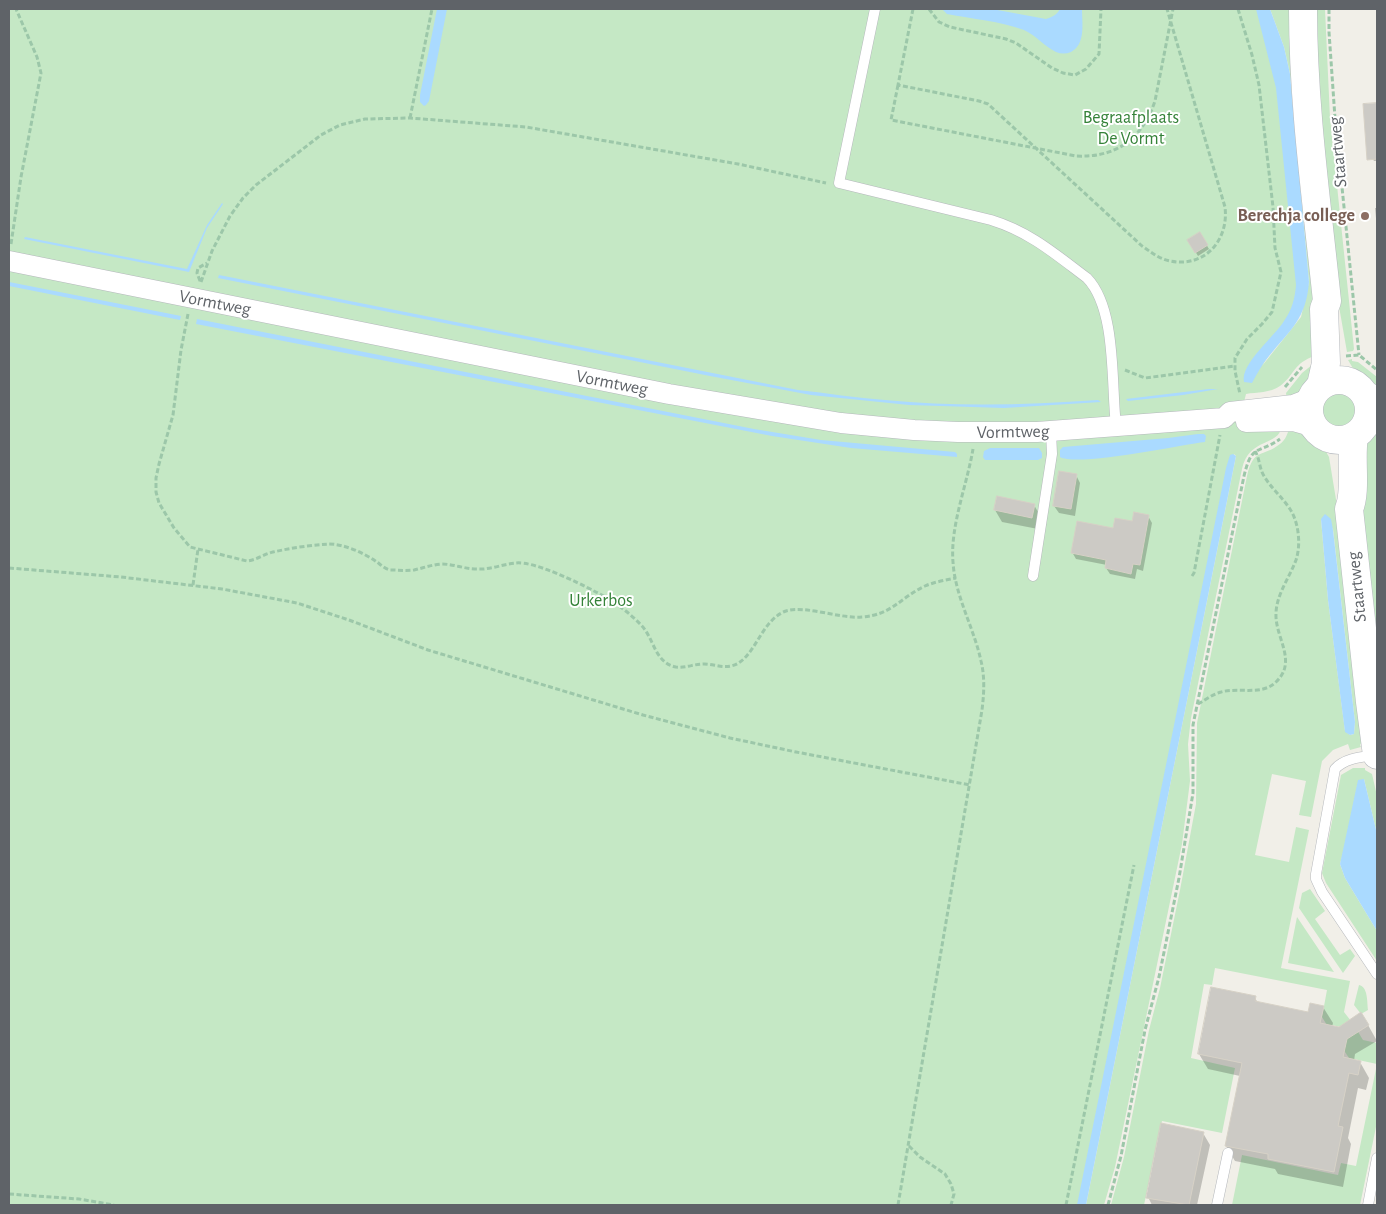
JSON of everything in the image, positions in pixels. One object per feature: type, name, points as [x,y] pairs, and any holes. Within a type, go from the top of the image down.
[{"type":"main road","name":"Staartweg","points":[[1303,9],[1308,119],[1328,301],[1324,309],[1326,368],[1316,391]]},
{"type":"main road","name":"Staartweg","points":[[1328,301],[1334,308],[1343,367],[1363,379]]},
{"type":"main road","points":[[1363,379],[1369,406],[1366,424],[1340,440],[1320,432],[1308,413],[1316,391],[1336,380],[1363,379]]},
{"type":"main road","name":"Staartweg","points":[[1366,424],[1351,453],[1353,500],[1349,509],[1368,692],[1377,755]]},
{"type":"main road","name":"Staartweg","points":[[1320,432],[1334,453],[1342,502],[1349,509]]},
{"type":"street","name":"Vormtweg","points":[[9,261],[747,408],[856,425],[976,433],[1052,432],[1224,418],[1230,422],[1293,421],[1320,432]]},
{"type":"street","name":"Vormtweg","points":[[1224,418],[1230,412],[1293,405],[1316,391]]},
{"type":"lane","points":[[875,9],[839,183],[1001,223],[1024,232],[1094,284],[1106,315],[1116,426]]},
{"type":"lane","points":[[1033,576],[1052,454],[1052,432]]},
{"type":"lane","points":[[1377,755],[1354,758],[1340,764],[1335,769],[1316,874],[1316,879],[1322,892],[1377,974]]},
{"type":"lane","points":[[1217,1205],[1228,1153]]},
{"type":"lane","points":[[1368,1205],[1377,1158]]},
{"type":"path","points":[[12,240],[21,177],[41,73],[37,57],[16,9]]},
{"type":"path","points":[[410,118],[432,9]]},
{"type":"path","points":[[913,9],[891,120],[1076,156],[1100,156],[1119,148],[1135,136],[1150,115],[1155,101],[1173,9]]},
{"type":"path","points":[[929,9],[935,18],[944,25],[1006,39],[1016,43],[1052,68],[1063,73],[1075,75],[1086,69],[1099,54],[1101,9]]},
{"type":"path","points":[[898,85],[984,102],[1152,253],[1170,261],[1189,261],[1199,258],[1215,247],[1225,227],[1225,208],[1167,9]]},
{"type":"path","points":[[1238,9],[1260,85],[1273,207],[1274,248],[1281,272],[1272,312],[1238,351],[1235,366],[1241,398]]},
{"type":"path","name":"Staartweg","points":[[1330,9],[1329,32],[1334,110],[1359,355]]},
{"type":"path","points":[[201,282],[207,262],[222,230],[243,198],[277,168],[314,140],[340,125],[365,119],[410,118],[526,127],[738,164],[828,183],[839,183]]},
{"type":"path","points":[[186,326],[181,350],[175,406],[159,464],[156,492],[159,503],[174,528],[190,546],[198,549],[247,561],[254,560],[271,552],[331,544],[361,553],[387,569],[402,570],[414,570],[430,565],[442,564],[474,569],[516,563],[530,564],[613,601],[644,627],[653,646],[666,664],[682,667],[704,664],[726,667],[742,662],[768,624],[787,611],[861,617],[872,615],[885,612],[925,586],[956,578]]},
{"type":"path","points":[[1359,355],[1363,379]]},
{"type":"path","points":[[1359,355],[1363,379]]},
{"type":"path","points":[[1111,363],[1144,378],[1235,366]]},
{"type":"path","points":[[1192,576],[1224,418]]},
{"type":"path","points":[[898,1205],[982,710],[984,678],[953,561],[955,534],[976,433]]},
{"type":"path","points":[[1108,1205],[1121,1156],[1143,1043],[1159,977],[1181,868],[1193,793],[1192,739],[1197,704],[1244,476],[1248,461],[1255,451],[1273,444],[1284,433]]},
{"type":"path","points":[[1197,704],[1221,692],[1236,689],[1261,690],[1269,687],[1280,678],[1285,665],[1285,651],[1276,619],[1276,611],[1282,590],[1296,561],[1298,535],[1291,510],[1264,477],[1260,460],[1255,451]]},
{"type":"path","points":[[193,585],[198,549]]},
{"type":"path","points":[[9,568],[193,585],[246,592],[297,603],[349,620],[428,650],[643,715],[730,738],[796,752],[970,784]]},
{"type":"path","points":[[1066,1205],[1134,865]]},
{"type":"path","points":[[909,1146],[920,1157],[945,1174],[954,1194],[951,1205]]},
{"type":"path","points":[[9,1194],[69,1198],[114,1205]]},
{"type":"green space","name":"Urkerbos","points":[[9,9],[1264,9],[1276,47],[1301,282],[1297,310],[1262,366],[1301,317],[1309,282],[1290,74],[1284,47],[1270,9],[1297,9],[1317,266],[1315,356],[1302,362],[1280,386],[1268,391],[1246,394],[1244,402],[1281,427],[1275,437],[1251,452],[1242,469],[1191,718],[1188,744],[1190,781],[1182,844],[1115,1167],[1104,1205],[1086,1205],[1236,456],[1234,454],[1083,1205],[9,1205]]},
{"type":"green space","points":[[1311,9],[1325,9],[1330,118],[1354,349],[1347,352],[1330,255]]},
{"type":"green space","points":[[1352,359],[1352,361],[1358,362],[1377,377],[1377,389],[1357,375],[1348,360]]},
{"type":"green space","points":[[1312,365],[1307,387],[1287,400],[1286,393],[1302,373]]},
{"type":"green space","points":[[1339,393],[1351,398],[1356,410],[1351,422],[1339,427],[1327,422],[1322,410],[1327,398]]},
{"type":"green space","points":[[1377,424],[1377,692],[1359,514],[1364,439]]},
{"type":"green space","points":[[1290,426],[1313,438],[1322,446],[1329,457],[1344,548],[1366,735],[1360,745],[1361,747],[1350,750],[1348,744],[1333,750],[1322,761],[1311,817],[1299,815],[1306,781],[1272,774],[1255,855],[1289,862],[1296,827],[1309,830],[1281,968],[1350,981],[1344,1012],[1351,1021],[1341,1027],[1331,1025],[1328,1027],[1322,1017],[1327,990],[1215,968],[1212,985],[1204,984],[1191,1058],[1235,1068],[1222,1133],[1162,1121],[1144,1205],[1111,1205],[1124,1157],[1149,1030],[1160,988],[1180,890],[1196,804],[1197,723],[1247,476],[1256,457],[1282,442]],"holes":[[[1321,519],[1333,529],[1355,722],[1354,734],[1350,735],[1345,731],[1328,600]]]},
{"type":"green space","points":[[1353,768],[1365,768],[1365,770],[1372,774],[1377,796],[1377,834],[1364,779],[1340,864],[1345,878],[1377,931],[1377,961],[1326,883],[1322,873],[1341,775]]},
{"type":"green space","points":[[1310,889],[1325,911],[1315,919],[1340,955],[1350,949],[1355,956],[1343,973],[1299,908],[1302,893]]},
{"type":"green space","points":[[1297,917],[1334,972],[1288,963]]},
{"type":"green space","points":[[1359,985],[1366,991],[1368,1010],[1361,1014],[1354,1005]]},
{"type":"green space","points":[[1357,1030],[1363,1040],[1377,1043],[1377,1064],[1349,1058],[1343,1049],[1347,1036]]},
{"type":"green space","points":[[1377,1064],[1377,1122],[1360,1205],[1232,1205],[1242,1155],[1338,1175],[1341,1163],[1356,1166]]},
{"type":"water","points":[[437,9],[447,9],[429,101],[424,106],[420,102],[420,95]]},
{"type":"water","points":[[942,9],[992,9],[1046,19],[1054,16],[1060,9],[1082,9],[1081,39],[1076,48],[1071,52],[1060,53],[1052,50],[1024,30],[996,22],[947,14]]},
{"type":"water","points":[[1256,9],[1270,9],[1284,47],[1290,74],[1309,282],[1305,305],[1301,315],[1264,362],[1252,383],[1244,382],[1247,367],[1287,317],[1293,304],[1296,285],[1276,88]]},
{"type":"water","points":[[222,203],[207,228],[189,272],[24,239],[25,237],[187,269],[207,225]]},
{"type":"water","points":[[219,275],[798,390],[938,404],[1018,404],[1098,400],[1101,402],[1004,408],[909,405],[811,395],[218,278]]},
{"type":"water","points":[[9,282],[181,316],[180,320],[9,286]]},
{"type":"water","points":[[197,319],[754,429],[821,440],[955,452],[957,457],[851,448],[772,436],[196,324]]},
{"type":"water","points":[[1218,389],[1128,401],[1126,399]]},
{"type":"water","points":[[1198,434],[1206,436],[1205,442],[1107,457],[1070,459],[1060,457],[1060,450],[1063,447]]},
{"type":"water","points":[[990,448],[1039,448],[1042,458],[1038,460],[985,460],[983,457],[984,451]]},
{"type":"water","points":[[1230,455],[1236,456],[1086,1205],[1077,1205],[1226,468]]},
{"type":"water","points":[[1325,514],[1331,519],[1333,530],[1355,722],[1354,734],[1350,735],[1345,732],[1328,600],[1321,519]]},
{"type":"water","points":[[1364,779],[1377,834],[1377,931],[1345,878],[1340,864],[1358,780]]},
{"type":"building","points":[[1377,103],[1377,159],[1367,160],[1363,104]]},
{"type":"building","points":[[1200,232],[1208,245],[1195,253],[1187,240]]},
{"type":"building","points":[[1059,471],[1077,474],[1071,509],[1053,506]]},
{"type":"building","points":[[997,496],[1035,504],[1032,518],[994,510]]},
{"type":"building","points":[[1134,512],[1149,515],[1140,565],[1133,564],[1131,574],[1105,568],[1106,560],[1071,553],[1077,521],[1113,528],[1115,518],[1132,521]]},
{"type":"building","points":[[1211,987],[1256,996],[1255,1001],[1308,1012],[1310,1003],[1324,1006],[1320,1023],[1339,1027],[1361,1012],[1369,1025],[1347,1039],[1343,1057],[1361,1061],[1358,1075],[1349,1073],[1338,1126],[1343,1127],[1334,1172],[1268,1159],[1268,1154],[1225,1146],[1242,1063],[1198,1054]]},
{"type":"building","points":[[1161,1123],[1204,1132],[1189,1205],[1146,1198]]},
{"type":"place","name":"Berechja college","points":[[1365,216]]},
{"type":"park label","name":"Begraafplaats De Vormt","points":[[1131,128]]}]
